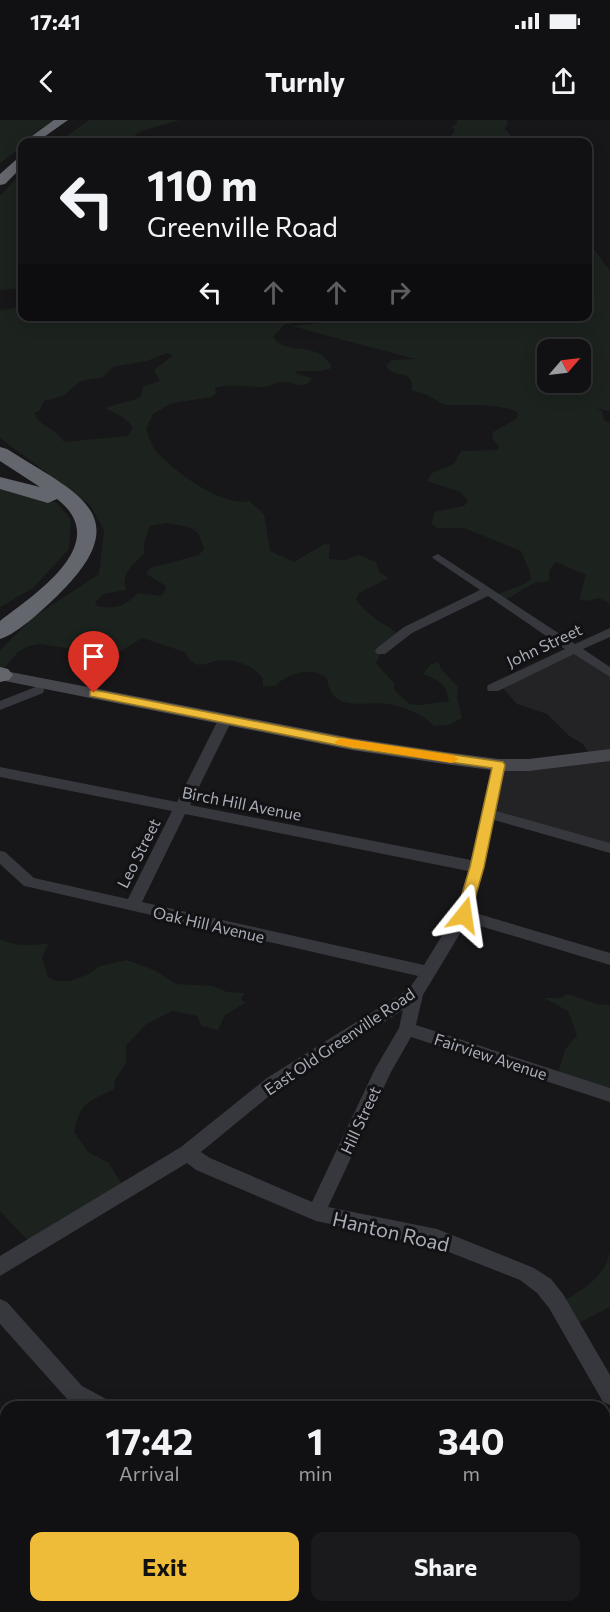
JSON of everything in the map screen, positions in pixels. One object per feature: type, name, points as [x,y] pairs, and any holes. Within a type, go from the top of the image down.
[{"type":"highway","points":[[36,138],[62,120]]},
{"type":"highway","points":[[52,138],[77,120]]},
{"type":"highway","points":[[0,166],[18,151]]},
{"type":"highway","points":[[0,181],[18,165]]},
{"type":"highway","points":[[0,453],[74,502],[85,517],[90,537],[87,549],[69,572],[0,632]]},
{"type":"highway","points":[[0,483],[36,491],[59,504],[72,520],[75,537],[70,554],[61,566],[0,618]]},
{"type":"main road","points":[[0,676],[38,690],[146,705]]},
{"type":"main road","points":[[0,676],[352,744],[499,765],[556,763],[610,755]]},
{"type":"street","points":[[438,557],[610,673]]},
{"type":"street","points":[[381,651],[408,630],[488,591]]},
{"type":"street","name":"John Street","points":[[493,688],[610,632]]},
{"type":"street","points":[[0,706],[38,690]]},
{"type":"street","name":"Leo Street","points":[[132,906],[225,720]]},
{"type":"street","name":"East Old Greenville Road","points":[[0,1267],[187,1153],[273,1083],[415,994],[464,915],[499,765]]},
{"type":"street","name":"Birch Hill Avenue","points":[[0,772],[181,810],[477,867]]},
{"type":"street","points":[[487,813],[610,848]]},
{"type":"street","name":"Oak Hill Avenue","points":[[0,856],[29,882],[428,972]]},
{"type":"street","points":[[464,915],[610,959]]},
{"type":"street","points":[[407,1029],[415,994]]},
{"type":"street","name":"Fairview Avenue","points":[[407,1029],[610,1095]]},
{"type":"street","name":"Hill Street","points":[[316,1213],[384,1069],[407,1029]]},
{"type":"street","name":"Hanton Road","points":[[187,1153],[203,1164],[316,1213],[437,1238],[527,1274],[544,1286],[556,1301],[610,1395]]},
{"type":"street","points":[[0,1309],[75,1393],[90,1401]]},
{"type":"shaded area","points":[[0,120],[62,120],[35,138],[18,138],[18,150],[0,163]]},
{"type":"shaded area","points":[[89,120],[180,120],[139,132],[133,138],[64,138]]},
{"type":"shaded area","points":[[457,120],[506,120],[508,122],[505,129],[511,138],[452,138],[451,136],[455,130],[451,127],[457,123]]},
{"type":"shaded area","points":[[18,176],[18,288],[0,290],[0,196]]},
{"type":"shaded area","points":[[592,246],[610,271],[610,411],[596,408],[602,411],[604,420],[610,423],[610,608],[608,602],[599,598],[587,601],[579,599],[586,575],[556,562],[549,571],[549,581],[534,583],[505,600],[496,595],[531,579],[521,551],[464,528],[437,528],[432,524],[434,512],[464,506],[468,501],[460,492],[427,481],[432,473],[454,464],[461,451],[497,450],[499,446],[492,438],[493,432],[516,419],[518,413],[511,409],[483,405],[445,405],[412,390],[410,378],[394,373],[386,366],[391,360],[415,359],[291,326],[340,321],[592,321]]},
{"type":"shaded area","points":[[18,308],[18,321],[292,321],[295,323],[285,324],[273,337],[283,345],[321,355],[331,365],[330,369],[296,371],[297,374],[312,378],[305,385],[279,382],[263,387],[233,385],[215,388],[216,393],[212,397],[172,403],[153,414],[146,429],[150,441],[164,459],[199,486],[225,499],[249,501],[264,514],[270,551],[294,562],[324,544],[330,545],[329,559],[345,560],[359,555],[376,562],[379,572],[389,578],[359,593],[356,599],[370,615],[401,636],[382,651],[376,663],[394,683],[394,690],[409,704],[421,705],[449,701],[441,683],[423,674],[430,665],[438,662],[442,670],[458,687],[457,697],[462,718],[449,725],[434,726],[419,715],[394,705],[342,701],[330,690],[327,678],[314,672],[293,675],[275,686],[263,686],[263,679],[249,666],[223,660],[198,665],[188,658],[185,652],[142,638],[118,653],[86,647],[72,649],[41,644],[29,646],[18,652],[0,673],[0,650],[34,617],[99,574],[104,530],[90,505],[0,438],[0,310]],"holes":[[[167,353],[172,356],[154,370],[160,381],[144,386],[139,398],[105,408],[124,418],[133,427],[128,436],[64,442],[37,418],[35,413],[40,410],[44,401],[63,396],[81,381],[103,377],[113,367],[147,361]],[[167,523],[196,531],[204,549],[199,555],[150,568],[146,574],[166,586],[161,596],[138,593],[119,606],[97,606],[95,602],[104,594],[126,590],[126,574],[144,554],[144,543],[150,526]]]},
{"type":"shaded area","points":[[0,488],[28,493],[57,503],[71,520],[69,549],[33,588],[0,607]]},
{"type":"shaded area","points":[[574,648],[610,671],[610,847],[490,813],[499,770],[591,757],[583,744],[569,736],[547,714],[517,704],[500,685]]},
{"type":"shaded area","points":[[0,939],[24,945],[49,943],[42,957],[48,977],[55,981],[70,981],[89,974],[100,966],[127,960],[154,970],[176,984],[213,986],[227,992],[245,993],[241,998],[245,1003],[225,1015],[218,1030],[202,1026],[197,1016],[172,1011],[145,1025],[126,1046],[126,1063],[115,1080],[114,1089],[86,1104],[79,1114],[74,1132],[88,1152],[109,1163],[126,1192],[33,1246],[0,1211]]},
{"type":"shaded area","points":[[568,994],[596,1004],[610,1005],[610,1093],[558,1073],[565,1050],[577,1035],[568,1011],[544,998],[560,998]]},
{"type":"shaded area","points":[[610,1251],[610,1307],[565,1330],[553,1307],[589,1285],[602,1270]]},
{"type":"slow traffic","points":[[341,742],[452,759]]},
{"type":"route","points":[[94,693],[352,744],[499,765],[464,915]]}]
